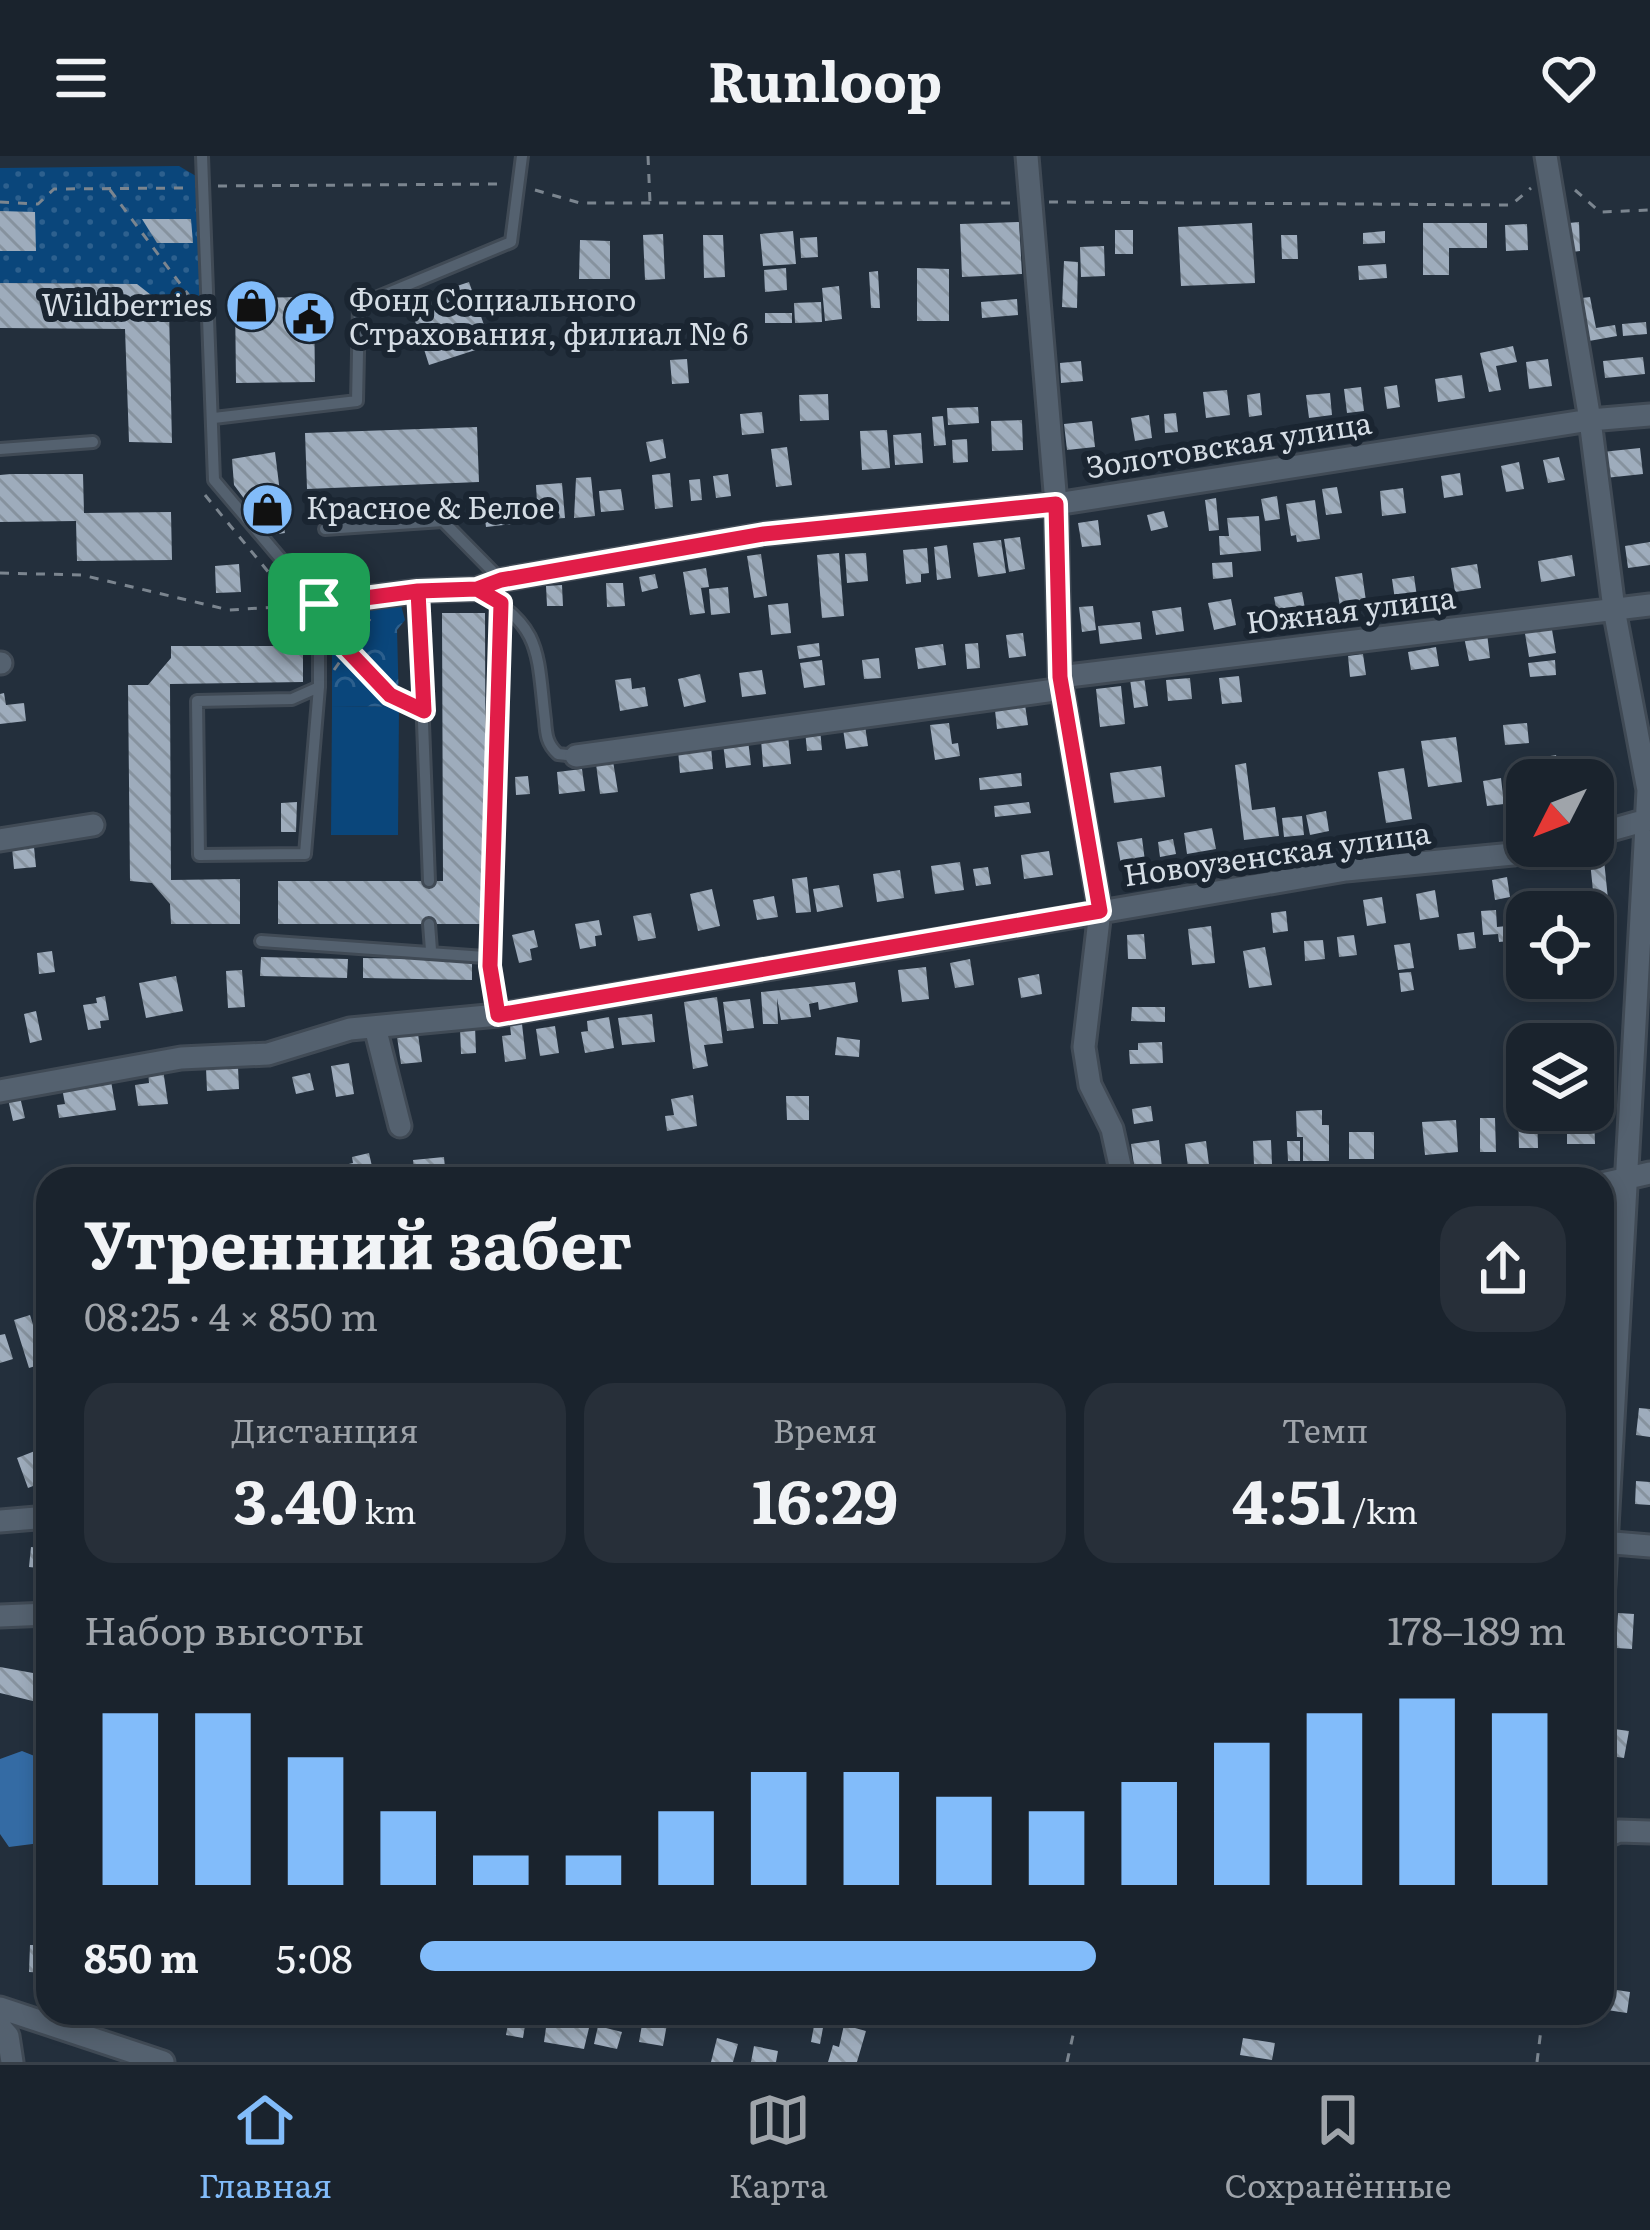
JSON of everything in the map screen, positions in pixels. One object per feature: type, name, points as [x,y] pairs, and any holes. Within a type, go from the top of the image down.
[{"type":"street","points":[[1028,156],[1056,504],[1061,683],[1100,911],[1084,1047],[1090,1085],[1112,1129],[1120,1167]]},
{"type":"street","points":[[1546,156],[1590,420],[1614,609],[1648,790],[1639,1176],[1614,1437]]},
{"type":"street","name":"Золотовская улица","points":[[318,615],[377,596],[477,589],[501,580],[764,534],[1056,504],[1590,420],[1650,415]]},
{"type":"street","name":"Южная улица","points":[[576,756],[1061,683],[1650,605]]},
{"type":"street","points":[[1614,829],[1647,819]]},
{"type":"street","points":[[0,840],[93,825]]},
{"type":"street","name":"Новоузенская улица","points":[[0,1091],[181,1058],[268,1054],[350,1029],[498,1015],[1346,870],[1506,855]]},
{"type":"street","points":[[375,1027],[400,1126]]},
{"type":"street","points":[[0,1521],[36,1518]]},
{"type":"street","points":[[1614,1543],[1650,1546]]},
{"type":"street","points":[[0,1616],[36,1614]]},
{"type":"street","points":[[1614,1833],[1650,1832]]},
{"type":"street","points":[[0,2008],[36,2020]]},
{"type":"street","points":[[52,2025],[164,2062]]},
{"type":"street","points":[[0,2027],[8,2036],[12,2062]]},
{"type":"lane","points":[[202,156],[214,480],[318,615],[319,683],[305,854],[199,855],[196,701],[292,699],[319,683]]},
{"type":"lane","points":[[214,418],[357,401],[359,305],[511,242],[522,156]]},
{"type":"lane","points":[[0,449],[93,442]]},
{"type":"lane","points":[[325,529],[443,521],[501,580]]},
{"type":"lane","points":[[477,589],[501,603],[536,643],[547,739],[558,754],[576,756]]},
{"type":"lane","points":[[418,591],[429,881]]},
{"type":"lane","points":[[429,924],[431,950]]},
{"type":"lane","points":[[261,941],[485,957],[498,1015]]},
{"type":"path","points":[[648,156],[650,204]]},
{"type":"path","points":[[0,202],[38,204],[54,189],[517,186],[580,203],[1511,205],[1530,188],[1569,185],[1600,212],[1650,210]]},
{"type":"path","points":[[0,573],[82,575],[229,610],[318,615],[390,695],[424,711]]},
{"type":"path","points":[[319,683],[332,674],[379,607],[377,596]]},
{"type":"path","points":[[490,966],[501,603]]},
{"type":"path","points":[[1067,2062],[1075,2025]]},
{"type":"path","points":[[1537,2062],[1542,2025]]},
{"type":"green space","points":[[179,166],[201,179],[208,302],[169,309],[136,284],[0,283],[0,168]]},
{"type":"green space","points":[[401,605],[405,620],[397,630],[399,707],[332,706],[332,619],[344,611]]},
{"type":"green space","points":[[332,706],[399,707],[398,835],[331,835]]},
{"type":"shaded area","points":[[22,1751],[36,1757],[36,1844],[9,1847],[0,1834],[0,1759]]},
{"type":"building","points":[[0,211],[35,212],[36,251],[0,251]]},
{"type":"building","points":[[142,219],[191,219],[193,243],[157,243]]},
{"type":"building","points":[[1019,222],[1022,274],[962,277],[960,224]]},
{"type":"building","points":[[1579,222],[1580,251],[1572,252],[1569,223]]},
{"type":"building","points":[[1252,223],[1255,283],[1181,286],[1178,227]]},
{"type":"building","points":[[1423,223],[1487,223],[1487,248],[1449,248],[1449,275],[1423,275]]},
{"type":"building","points":[[1527,224],[1528,250],[1506,251],[1505,225]]},
{"type":"building","points":[[1115,230],[1133,230],[1133,254],[1115,254]]},
{"type":"building","points":[[793,231],[796,264],[763,266],[760,234]]},
{"type":"building","points":[[1385,231],[1385,243],[1363,244],[1363,233]]},
{"type":"building","points":[[663,234],[665,279],[645,280],[643,235]]},
{"type":"building","points":[[703,235],[723,235],[725,277],[704,278]]},
{"type":"building","points":[[1281,235],[1297,235],[1298,259],[1282,259]]},
{"type":"building","points":[[817,237],[818,257],[801,258],[800,238]]},
{"type":"building","points":[[580,240],[610,241],[610,279],[579,279]]},
{"type":"building","points":[[1104,246],[1105,276],[1081,277],[1080,247]]},
{"type":"building","points":[[1064,261],[1078,262],[1077,308],[1062,307]]},
{"type":"building","points":[[1386,264],[1387,278],[1359,280],[1358,266]]},
{"type":"building","points":[[786,268],[787,290],[765,292],[764,270]]},
{"type":"building","points":[[917,268],[949,269],[949,321],[917,321]]},
{"type":"building","points":[[878,271],[880,308],[871,308],[869,272]]},
{"type":"building","points":[[469,282],[491,345],[429,365],[409,302]]},
{"type":"building","points":[[0,283],[137,284],[169,309],[172,443],[129,442],[125,329],[0,328]]},
{"type":"building","points":[[839,286],[842,319],[825,321],[822,288]]},
{"type":"building","points":[[314,297],[315,382],[236,383],[235,298]]},
{"type":"building","points":[[1590,297],[1596,328],[1615,325],[1617,336],[1589,341],[1582,298]]},
{"type":"building","points":[[1017,299],[1018,315],[982,318],[981,302]]},
{"type":"building","points":[[821,302],[822,322],[795,323],[794,303]]},
{"type":"building","points":[[765,313],[792,313],[792,323],[765,323]]},
{"type":"building","points":[[1646,322],[1647,334],[1623,336],[1622,324]]},
{"type":"building","points":[[1513,346],[1517,362],[1496,366],[1501,390],[1489,392],[1480,353]]},
{"type":"building","points":[[1643,357],[1645,374],[1605,378],[1603,361]]},
{"type":"building","points":[[687,359],[689,383],[672,384],[670,360]]},
{"type":"building","points":[[1548,359],[1552,386],[1529,389],[1526,362]]},
{"type":"building","points":[[1081,361],[1083,381],[1061,383],[1060,363]]},
{"type":"building","points":[[1462,375],[1465,398],[1438,402],[1435,379]]},
{"type":"building","points":[[1397,385],[1400,407],[1387,409],[1384,387]]},
{"type":"building","points":[[1361,387],[1364,411],[1347,413],[1344,389]]},
{"type":"building","points":[[1227,390],[1230,415],[1206,418],[1203,392]]},
{"type":"building","points":[[1260,393],[1262,415],[1249,417],[1247,395]]},
{"type":"building","points":[[1330,393],[1332,415],[1309,418],[1306,395]]},
{"type":"building","points":[[828,394],[829,420],[800,421],[799,395]]},
{"type":"building","points":[[978,407],[979,423],[948,425],[947,408]]},
{"type":"building","points":[[762,412],[764,433],[742,435],[740,414]]},
{"type":"building","points":[[1176,413],[1178,432],[1165,433],[1164,414]]},
{"type":"building","points":[[1149,415],[1152,438],[1135,441],[1131,418]]},
{"type":"building","points":[[943,416],[946,445],[934,446],[932,417]]},
{"type":"building","points":[[1022,420],[1023,450],[992,451],[991,421]]},
{"type":"building","points":[[1092,421],[1095,447],[1067,450],[1064,424]]},
{"type":"building","points":[[477,427],[479,482],[307,489],[305,433]]},
{"type":"building","points":[[887,430],[890,468],[862,470],[860,431]]},
{"type":"building","points":[[921,433],[923,463],[895,465],[893,435]]},
{"type":"building","points":[[663,439],[666,458],[650,462],[646,442]]},
{"type":"building","points":[[967,439],[968,462],[953,463],[952,440]]},
{"type":"building","points":[[787,447],[792,485],[776,487],[771,449]]},
{"type":"building","points":[[1640,448],[1643,474],[1605,478],[1602,452]]},
{"type":"building","name":"Красное & Белое","points":[[275,452],[285,533],[271,535],[234,485],[232,459]]},
{"type":"building","points":[[1559,457],[1565,480],[1548,483],[1543,460]]},
{"type":"building","points":[[1519,462],[1524,489],[1506,492],[1501,466]]},
{"type":"building","points":[[670,473],[673,507],[655,509],[652,475]]},
{"type":"building","points":[[1460,473],[1463,495],[1444,498],[1441,476]]},
{"type":"building","points":[[83,474],[84,513],[171,512],[172,560],[77,561],[76,521],[0,522],[0,475]]},
{"type":"building","points":[[728,474],[731,496],[716,498],[713,476]]},
{"type":"building","points":[[591,477],[595,516],[574,518],[576,478]]},
{"type":"building","points":[[700,479],[702,500],[691,501],[689,480]]},
{"type":"building","points":[[562,483],[565,518],[538,520],[536,485]]},
{"type":"building","points":[[1337,487],[1342,513],[1326,515],[1322,489]]},
{"type":"building","points":[[1403,488],[1406,513],[1382,516],[1380,491]]},
{"type":"building","points":[[621,489],[624,510],[601,512],[599,491]]},
{"type":"building","points":[[1277,496],[1280,519],[1265,521],[1261,499]]},
{"type":"building","points":[[1216,498],[1219,530],[1209,531],[1205,500]]},
{"type":"building","points":[[1315,500],[1320,539],[1297,542],[1296,535],[1291,536],[1286,504]]},
{"type":"building","points":[[510,501],[512,524],[486,527],[483,504]]},
{"type":"building","points":[[1164,511],[1168,527],[1151,531],[1147,515]]},
{"type":"building","points":[[1259,516],[1261,551],[1220,555],[1219,536],[1229,536],[1227,518]]},
{"type":"building","points":[[1098,520],[1101,545],[1082,547],[1078,523]]},
{"type":"building","points":[[1020,537],[1025,569],[1009,572],[1004,539]]},
{"type":"building","points":[[1001,540],[1006,573],[978,577],[973,543]]},
{"type":"building","points":[[1650,542],[1650,565],[1628,568],[1625,546]]},
{"type":"building","points":[[947,545],[951,578],[937,580],[934,547]]},
{"type":"building","points":[[927,548],[929,573],[921,574],[921,582],[906,584],[903,550]]},
{"type":"building","points":[[839,553],[844,616],[822,618],[817,555]]},
{"type":"building","points":[[866,553],[868,581],[847,583],[845,554]]},
{"type":"building","points":[[761,554],[767,596],[754,598],[747,556]]},
{"type":"building","points":[[1572,555],[1575,576],[1541,582],[1538,561]]},
{"type":"building","points":[[1232,562],[1233,577],[1213,579],[1212,563]]},
{"type":"building","points":[[239,564],[241,592],[216,593],[215,566]]},
{"type":"building","points":[[1477,564],[1481,588],[1455,592],[1451,568]]},
{"type":"building","points":[[706,568],[709,587],[701,588],[705,613],[690,615],[683,572]]},
{"type":"building","points":[[1362,573],[1367,608],[1341,612],[1335,577]]},
{"type":"building","points":[[655,574],[658,588],[642,592],[639,577]]},
{"type":"building","points":[[1414,576],[1417,597],[1395,600],[1392,579]]},
{"type":"building","points":[[606,583],[623,583],[625,606],[607,607]]},
{"type":"building","points":[[562,585],[563,606],[547,606],[546,586]]},
{"type":"building","points":[[728,587],[730,613],[711,615],[709,589]]},
{"type":"building","points":[[1302,592],[1306,614],[1278,619],[1274,597]]},
{"type":"building","points":[[1231,599],[1236,625],[1214,630],[1208,603]]},
{"type":"building","points":[[788,603],[791,633],[771,635],[768,605]]},
{"type":"building","points":[[1093,606],[1096,630],[1082,632],[1079,607]]},
{"type":"building","points":[[1181,607],[1184,631],[1156,635],[1152,611]]},
{"type":"building","points":[[442,613],[485,613],[486,924],[278,924],[278,881],[443,881]]},
{"type":"building","points":[[1140,622],[1142,639],[1100,644],[1098,626]]},
{"type":"building","points":[[1551,624],[1556,653],[1529,657],[1524,628]]},
{"type":"building","points":[[1023,633],[1026,656],[1009,658],[1006,635]]},
{"type":"building","points":[[1487,633],[1490,658],[1469,661],[1464,637]]},
{"type":"building","points":[[819,643],[820,656],[799,659],[797,646]]},
{"type":"building","points":[[978,643],[980,668],[967,669],[965,644]]},
{"type":"building","points":[[943,644],[946,665],[918,669],[915,648]]},
{"type":"building","points":[[171,646],[303,646],[303,682],[170,684],[171,880],[240,879],[240,924],[171,924],[170,904],[152,883],[130,881],[128,685],[148,685],[171,658]]},
{"type":"building","points":[[1436,647],[1439,666],[1411,670],[1408,652]]},
{"type":"building","points":[[1363,654],[1366,675],[1350,677],[1348,656]]},
{"type":"building","points":[[879,658],[881,678],[864,679],[862,660]]},
{"type":"building","points":[[822,660],[825,685],[804,688],[800,663]]},
{"type":"building","points":[[1555,660],[1556,675],[1530,677],[1528,663]]},
{"type":"building","points":[[762,670],[766,694],[742,697],[739,673]]},
{"type":"building","points":[[700,674],[706,702],[684,707],[678,679]]},
{"type":"building","points":[[1239,676],[1242,702],[1222,704],[1219,678]]},
{"type":"building","points":[[1144,677],[1148,706],[1134,708],[1130,679]]},
{"type":"building","points":[[631,678],[632,689],[645,687],[648,706],[620,711],[615,680]]},
{"type":"building","points":[[1190,678],[1192,699],[1168,701],[1166,680]]},
{"type":"building","points":[[1121,686],[1125,724],[1100,727],[1096,689]]},
{"type":"building","points":[[4,693],[6,705],[24,703],[26,721],[0,724],[0,694]]},
{"type":"building","points":[[1024,698],[1028,725],[997,729],[994,701]]},
{"type":"building","points":[[864,719],[868,746],[846,749],[842,722]]},
{"type":"building","points":[[949,723],[952,744],[958,743],[960,756],[935,760],[930,725]]},
{"type":"building","points":[[1527,723],[1529,743],[1505,745],[1503,725]]},
{"type":"building","points":[[820,729],[822,750],[807,751],[805,730]]},
{"type":"building","points":[[788,736],[791,764],[763,767],[761,739]]},
{"type":"building","points":[[1456,737],[1462,782],[1428,787],[1421,741]]},
{"type":"building","points":[[748,740],[751,765],[726,768],[723,743]]},
{"type":"building","points":[[711,747],[713,769],[680,773],[678,750]]},
{"type":"building","points":[[613,761],[618,792],[600,794],[596,764]]},
{"type":"building","points":[[1246,763],[1252,810],[1275,807],[1279,836],[1244,840],[1235,765]]},
{"type":"building","points":[[1161,766],[1165,797],[1114,803],[1110,773]]},
{"type":"building","points":[[1404,768],[1412,819],[1386,823],[1378,772]]},
{"type":"building","points":[[582,769],[585,791],[559,794],[557,772]]},
{"type":"building","points":[[1021,773],[1022,786],[980,790],[979,778]]},
{"type":"building","points":[[528,776],[530,794],[516,795],[515,777]]},
{"type":"building","points":[[1501,778],[1504,804],[1487,806],[1483,781]]},
{"type":"building","points":[[297,802],[296,832],[281,832],[281,803]]},
{"type":"building","points":[[1029,802],[1031,813],[995,817],[994,806]]},
{"type":"building","points":[[1326,811],[1329,831],[1310,835],[1306,815]]},
{"type":"building","points":[[1302,816],[1304,835],[1284,837],[1282,818]]},
{"type":"building","points":[[1212,828],[1216,849],[1187,854],[1184,833]]},
{"type":"building","points":[[1142,838],[1145,861],[1121,865],[1117,842]]},
{"type":"building","points":[[1173,839],[1176,854],[1160,857],[1158,842]]},
{"type":"building","points":[[34,847],[36,867],[14,869],[12,848]]},
{"type":"building","points":[[1049,851],[1053,875],[1024,879],[1021,855]]},
{"type":"building","points":[[960,862],[964,890],[935,894],[931,866]]},
{"type":"building","points":[[988,867],[991,884],[976,886],[973,869]]},
{"type":"building","points":[[1591,867],[1605,867],[1607,891],[1593,891]]},
{"type":"building","points":[[900,870],[904,898],[877,902],[873,874]]},
{"type":"building","points":[[807,877],[811,912],[796,913],[792,879]]},
{"type":"building","points":[[1507,877],[1506,898],[1495,900],[1492,880]]},
{"type":"building","points":[[839,885],[843,907],[817,912],[813,889]]},
{"type":"building","points":[[712,889],[720,926],[698,931],[690,894]]},
{"type":"building","points":[[1435,890],[1439,917],[1420,920],[1416,894]]},
{"type":"building","points":[[774,896],[778,917],[757,920],[753,900]]},
{"type":"building","points":[[1382,897],[1386,923],[1367,926],[1363,900]]},
{"type":"building","points":[[1496,910],[1497,927],[1506,926],[1506,941],[1499,942],[1498,934],[1483,935],[1481,911]]},
{"type":"building","points":[[1286,911],[1288,931],[1273,933],[1271,913]]},
{"type":"building","points":[[651,913],[656,938],[638,941],[633,916]]},
{"type":"building","points":[[599,920],[602,935],[595,936],[596,946],[580,949],[575,924]]},
{"type":"building","points":[[1211,926],[1215,963],[1192,965],[1188,929]]},
{"type":"building","points":[[534,930],[538,947],[530,949],[532,960],[519,963],[512,935]]},
{"type":"building","points":[[1474,932],[1476,948],[1459,950],[1457,934]]},
{"type":"building","points":[[1144,934],[1146,959],[1128,959],[1127,935]]},
{"type":"building","points":[[1354,935],[1357,955],[1339,957],[1337,937]]},
{"type":"building","points":[[1323,940],[1325,959],[1305,961],[1304,941]]},
{"type":"building","points":[[1410,943],[1414,968],[1398,970],[1394,945]]},
{"type":"building","points":[[1265,947],[1272,985],[1249,988],[1243,951]]},
{"type":"building","points":[[52,951],[55,972],[39,974],[37,953]]},
{"type":"building","points":[[261,957],[348,959],[347,978],[260,976]]},
{"type":"building","points":[[363,958],[472,960],[472,980],[363,978]]},
{"type":"building","points":[[970,959],[974,985],[955,988],[950,963]]},
{"type":"building","points":[[926,967],[929,999],[902,1002],[898,970]]},
{"type":"building","points":[[242,970],[245,1007],[228,1008],[226,971]]},
{"type":"building","points":[[1411,972],[1414,990],[1401,992],[1399,973]]},
{"type":"building","points":[[1039,974],[1042,994],[1021,998],[1018,978]]},
{"type":"building","points":[[176,976],[183,1011],[146,1018],[139,983]]},
{"type":"building","points":[[855,982],[858,1002],[819,1010],[818,1002],[809,1004],[811,1017],[781,1020],[777,998],[778,1024],[763,1024],[761,992]]},
{"type":"building","points":[[105,996],[109,1020],[100,1021],[101,1028],[88,1030],[83,1005]]},
{"type":"building","points":[[717,997],[723,1043],[704,1045],[708,1066],[693,1069],[684,1002]]},
{"type":"building","points":[[750,999],[754,1028],[727,1031],[723,1002]]},
{"type":"building","points":[[1132,1007],[1165,1007],[1165,1022],[1131,1021]]},
{"type":"building","points":[[36,1011],[42,1040],[30,1043],[24,1014]]},
{"type":"building","points":[[652,1014],[655,1042],[622,1045],[618,1018]]},
{"type":"building","points":[[609,1017],[614,1048],[585,1053],[581,1032],[588,1031],[587,1021]]},
{"type":"building","points":[[522,1024],[526,1059],[505,1062],[502,1036],[511,1035],[510,1025]]},
{"type":"building","points":[[460,1026],[475,1026],[476,1053],[461,1054]]},
{"type":"building","points":[[555,1026],[559,1053],[540,1056],[536,1029]]},
{"type":"building","points":[[418,1034],[422,1062],[401,1064],[397,1037]]},
{"type":"building","points":[[837,1037],[860,1040],[859,1057],[835,1055]]},
{"type":"building","points":[[1162,1042],[1163,1063],[1130,1064],[1129,1050],[1138,1050],[1138,1043]]},
{"type":"building","points":[[349,1063],[354,1094],[336,1097],[331,1066]]},
{"type":"building","points":[[238,1067],[239,1089],[207,1091],[206,1068]]},
{"type":"building","points":[[163,1069],[168,1104],[138,1106],[135,1085],[149,1083],[148,1071]]},
{"type":"building","points":[[310,1073],[314,1090],[296,1094],[292,1077]]},
{"type":"building","points":[[111,1081],[116,1110],[59,1118],[57,1105],[65,1104],[62,1088]]},
{"type":"building","points":[[693,1095],[697,1126],[667,1131],[665,1116],[674,1115],[671,1099]]},
{"type":"building","points":[[786,1096],[809,1096],[809,1120],[787,1120]]},
{"type":"building","points":[[20,1097],[25,1118],[13,1121],[8,1099]]},
{"type":"building","points":[[1151,1106],[1153,1121],[1134,1124],[1132,1109]]},
{"type":"building","points":[[1322,1110],[1322,1125],[1329,1125],[1329,1161],[1303,1161],[1296,1111]]},
{"type":"building","points":[[1480,1118],[1495,1118],[1496,1152],[1480,1152]]},
{"type":"building","points":[[1456,1120],[1458,1152],[1425,1155],[1422,1122]]},
{"type":"building","points":[[1519,1131],[1538,1131],[1538,1148],[1519,1148]]},
{"type":"building","points":[[1567,1131],[1595,1131],[1595,1144],[1567,1144]]},
{"type":"building","points":[[1349,1132],[1374,1132],[1374,1159],[1349,1159]]},
{"type":"building","points":[[1159,1140],[1162,1167],[1134,1167],[1131,1144]]},
{"type":"building","points":[[1271,1140],[1272,1164],[1254,1165],[1253,1141]]},
{"type":"building","points":[[1206,1141],[1209,1165],[1188,1167],[1185,1144]]},
{"type":"building","points":[[1287,1141],[1300,1141],[1300,1161],[1288,1161]]},
{"type":"building","points":[[369,1153],[372,1167],[336,1167],[353,1163],[352,1157]]},
{"type":"building","points":[[444,1157],[445,1167],[414,1167],[413,1160]]},
{"type":"building","points":[[30,1315],[36,1334],[36,1366],[29,1368],[14,1320]]},
{"type":"building","points":[[5,1334],[13,1359],[0,1363],[0,1335]]},
{"type":"building","points":[[1639,1408],[1650,1409],[1650,1437],[1636,1435]]},
{"type":"building","points":[[36,1451],[36,1485],[28,1488],[17,1458]]},
{"type":"building","points":[[1636,1481],[1650,1482],[1650,1505],[1635,1504]]},
{"type":"building","points":[[31,1547],[36,1548],[36,1568],[29,1567]]},
{"type":"building","points":[[1618,1613],[1634,1614],[1632,1649],[1616,1648]]},
{"type":"building","points":[[0,1667],[36,1674],[36,1702],[0,1693]]},
{"type":"building","points":[[1614,1729],[1629,1731],[1624,1758],[1614,1757]]},
{"type":"building","points":[[30,1945],[36,1945],[36,1972],[29,1972]]},
{"type":"building","points":[[1614,1990],[1630,1992],[1627,2013],[1614,2011]]},
{"type":"building","points":[[508,2025],[525,2025],[523,2038],[506,2035]]},
{"type":"building","points":[[546,2025],[589,2028],[584,2049],[544,2042]]},
{"type":"building","points":[[642,2025],[667,2025],[663,2046],[639,2042]]},
{"type":"building","points":[[814,2025],[824,2025],[820,2044],[811,2042]]},
{"type":"building","points":[[844,2025],[866,2031],[857,2062],[828,2062],[833,2045],[839,2047]]},
{"type":"building","points":[[598,2026],[622,2032],[617,2049],[594,2044]]},
{"type":"building","points":[[717,2038],[738,2044],[733,2062],[711,2062]]},
{"type":"building","points":[[1243,2038],[1275,2043],[1272,2060],[1240,2055]]},
{"type":"building","points":[[754,2046],[778,2051],[776,2062],[751,2062]]},
{"type":"place","name":"Wildberries","points":[[251,306]]},
{"type":"place","name":"Фонд Социального Страхования, филиал № 6","points":[[310,318]]},
{"type":"place","name":"Красное & Белое","points":[[267,509]]},
{"type":"route","points":[[319,604],[316,626],[331,633],[390,695],[424,711],[418,591],[477,589],[501,580],[764,534],[1056,504],[1060,677],[1100,911],[498,1015],[490,966],[501,603],[477,589],[418,591],[319,604]]}]
